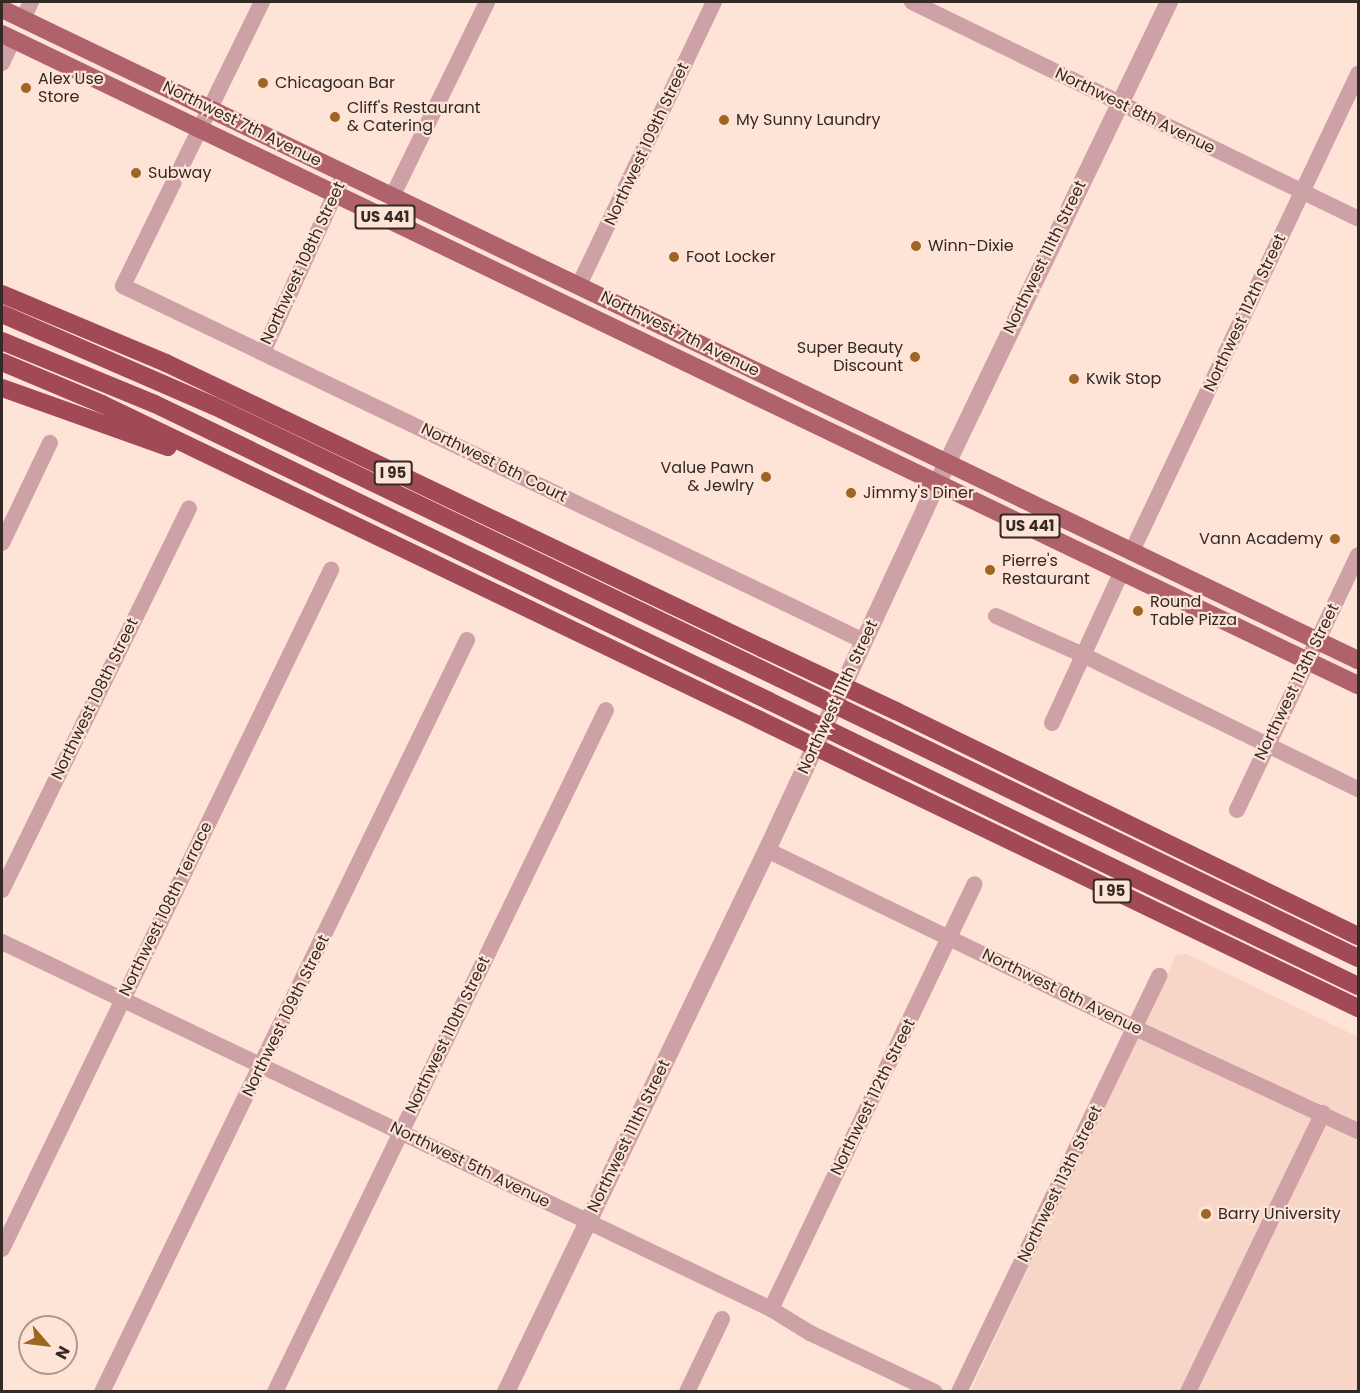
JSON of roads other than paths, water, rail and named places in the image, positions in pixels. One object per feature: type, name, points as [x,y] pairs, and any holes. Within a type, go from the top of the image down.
[{"type":"highway","points":[[2,287],[21,302]]},
{"type":"highway","name":"I 95","points":[[2,294],[166,363],[896,711],[1359,936]]},
{"type":"highway","points":[[2,314],[214,406],[1359,958]]},
{"type":"highway","points":[[2,341],[155,404],[1359,986]]},
{"type":"highway","name":"I 95","points":[[2,362],[102,404],[250,474],[1359,1008]]},
{"type":"highway","points":[[2,388],[250,474]]},
{"type":"main road","name":"Northwest 7th Avenue","points":[[2,9],[1359,660]]},
{"type":"main road","name":"Northwest 7th Avenue","points":[[7,37],[1359,685]]},
{"type":"main road","points":[[479,262],[516,269],[554,287],[579,285]]},
{"type":"main road","points":[[612,326],[643,326],[674,340],[714,350]]},
{"type":"main road","points":[[1122,571],[1149,570],[1188,589],[1218,593]]},
{"type":"street","points":[[22,19],[31,2]]},
{"type":"street","points":[[200,129],[261,2]]},
{"type":"street","points":[[392,197],[487,2]]},
{"type":"street","name":"Northwest 109th Street","points":[[579,285],[714,2]]},
{"type":"street","name":"Northwest 8th Avenue","points":[[912,2],[938,7],[1120,103],[1359,219]]},
{"type":"street","name":"Northwest 111th Street","points":[[506,1392],[767,850],[947,462],[1169,2]]},
{"type":"street","points":[[2,63],[7,37]]},
{"type":"street","name":"Northwest 112th Street","points":[[1132,551],[1359,74]]},
{"type":"street","name":"Northwest 6th Court","points":[[200,129],[123,286],[864,641]]},
{"type":"street","name":"Northwest 108th Street","points":[[262,352],[344,174]]},
{"type":"street","points":[[2,543],[50,442]]},
{"type":"street","name":"Northwest 108th Street","points":[[2,890],[189,508]]},
{"type":"street","name":"Northwest 113th Street","points":[[1237,810],[1266,744],[1309,661],[1359,555]]},
{"type":"street","name":"Northwest 108th Terrace","points":[[2,1249],[331,570]]},
{"type":"street","points":[[1052,723],[1122,571]]},
{"type":"street","points":[[996,616],[1083,655],[1359,789]]},
{"type":"street","name":"Northwest 109th Street","points":[[102,1392],[467,640]]},
{"type":"street","name":"Northwest 110th Street","points":[[275,1392],[606,710]]},
{"type":"street","name":"Northwest 6th Avenue","points":[[767,850],[1135,1028],[1359,1131]]},
{"type":"street","name":"Northwest 112th Street","points":[[771,1309],[975,884]]},
{"type":"street","name":"Northwest 5th Avenue","points":[[2,942],[771,1309],[810,1333],[935,1392]]},
{"type":"street","name":"Northwest 113th Street","points":[[959,1392],[1159,976]]},
{"type":"street","points":[[1188,1392],[1323,1113]]},
{"type":"street","points":[[687,1392],[722,1319]]},
{"type":"place","name":"Chicagoan Bar","points":[[263,83]]},
{"type":"place","name":"Alex Use Store","points":[[26,88]]},
{"type":"place","name":"Cliff's Restaurant & Catering","points":[[335,117]]},
{"type":"place","name":"My Sunny Laundry","points":[[724,120]]},
{"type":"place","name":"Subway","points":[[136,173]]},
{"type":"place","name":"Winn-Dixie","points":[[916,246]]},
{"type":"place","name":"Foot Locker","points":[[674,257]]},
{"type":"place","name":"Super Beauty Discount","points":[[915,357]]},
{"type":"place","name":"Kwik Stop","points":[[1074,379]]},
{"type":"place","name":"Value Pawn & Jewlry","points":[[766,477]]},
{"type":"place","name":"Jimmy's Diner","points":[[851,493]]},
{"type":"place","name":"Vann Academy","points":[[1335,539]]},
{"type":"place","name":"Pierre's Restaurant","points":[[990,570]]},
{"type":"place","name":"Round Table Pizza","points":[[1138,611]]},
{"type":"place","name":"Barry University","points":[[1206,1214]]}]
